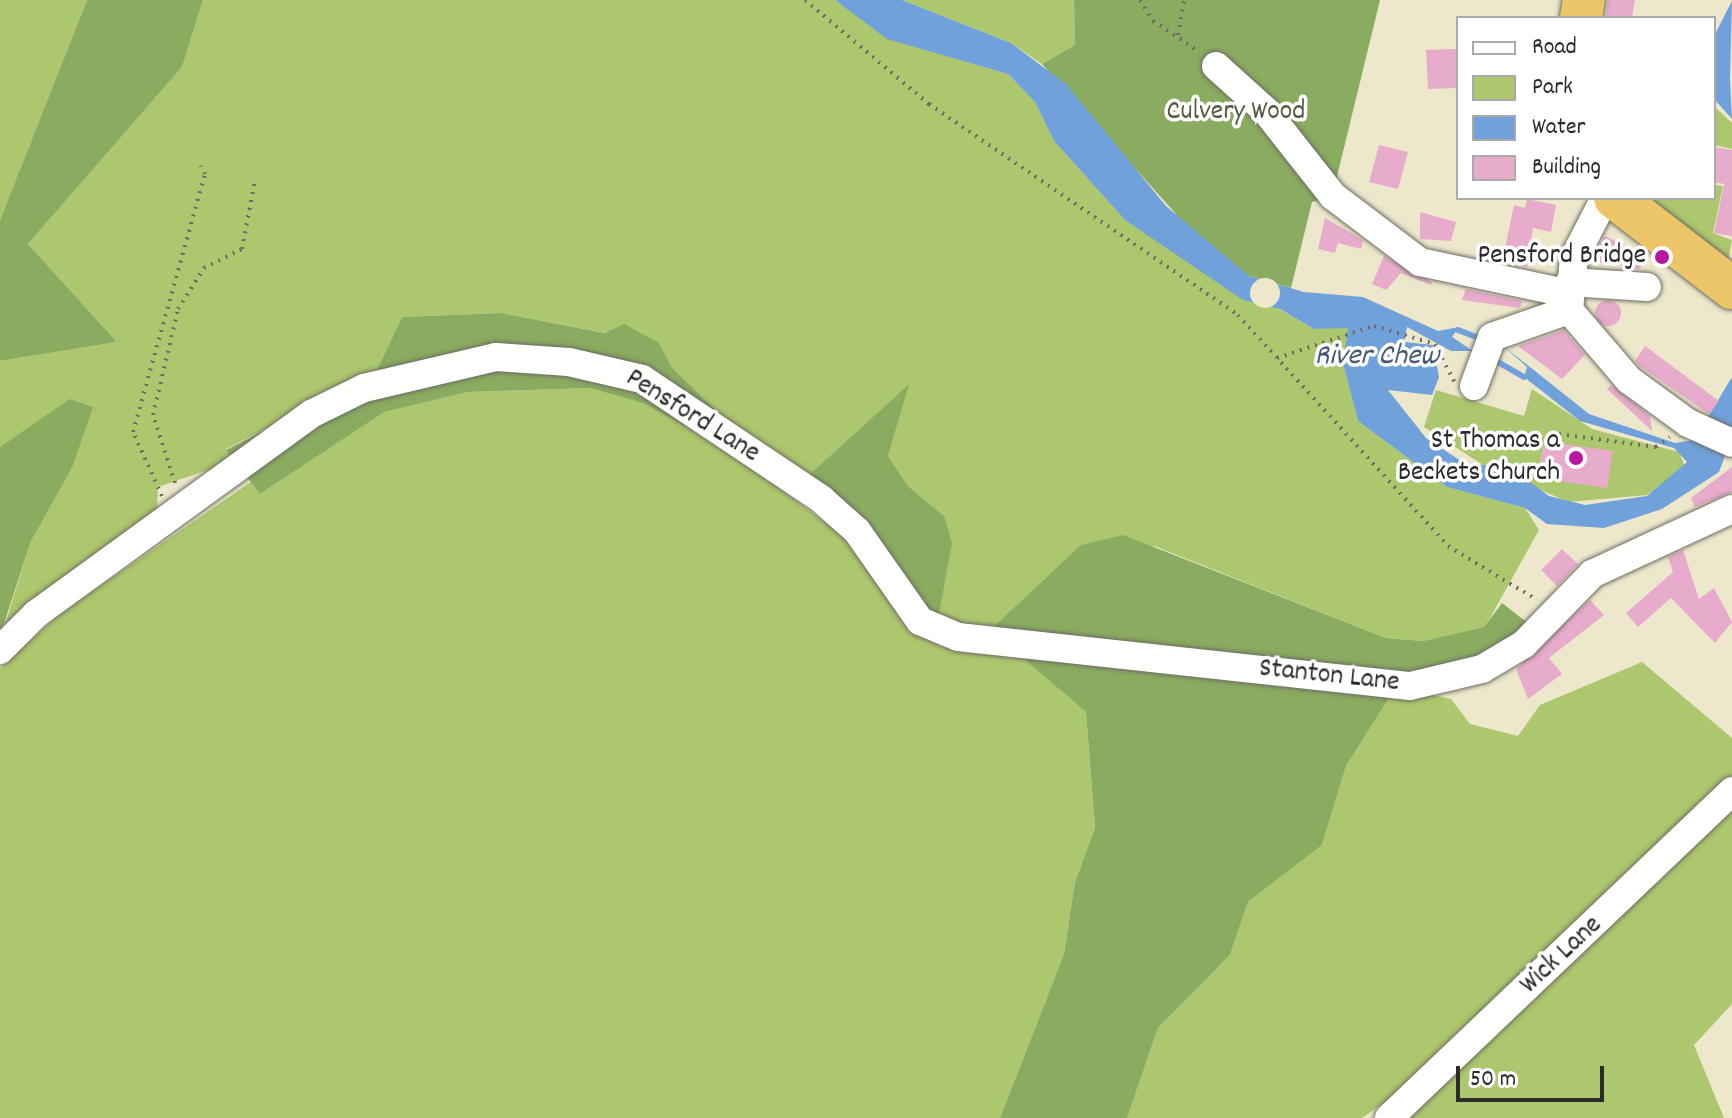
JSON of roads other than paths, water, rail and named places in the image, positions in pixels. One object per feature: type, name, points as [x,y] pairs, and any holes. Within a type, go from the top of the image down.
[{"type":"highway","points":[[1618,200],[1732,288]]},
{"type":"street","points":[[1216,66],[1266,111],[1333,196],[1420,262],[1568,295],[1647,287]]},
{"type":"street","points":[[1474,386],[1492,337],[1568,295],[1604,200]]},
{"type":"street","points":[[1568,295],[1629,380],[1680,431],[1732,443]]},
{"type":"street","name":"Pensford Lane","points":[[0,650],[36,614],[311,414],[364,388],[496,357],[610,368],[642,379],[821,499],[857,531],[920,621],[958,637],[1018,644]]},
{"type":"street","name":"Stanton Lane","points":[[1018,644],[1410,686],[1482,669],[1524,644],[1592,574],[1732,509]]},
{"type":"street","name":"Wick Lane","points":[[1389,1118],[1732,791]]},
{"type":"water","name":"River Chew","points":[[835,0],[902,0],[1011,43],[1066,84],[1166,206],[1249,276],[1304,292],[1363,297],[1438,331],[1459,327],[1452,337],[1473,351],[1451,351],[1407,327],[1404,342],[1433,345],[1439,377],[1432,395],[1388,390],[1426,438],[1464,463],[1511,468],[1549,496],[1585,505],[1647,496],[1687,462],[1674,448],[1580,421],[1524,377],[1527,367],[1501,344],[1589,414],[1675,443],[1694,440],[1732,377],[1732,437],[1719,472],[1662,509],[1604,528],[1547,524],[1525,508],[1447,487],[1358,421],[1343,364],[1348,328],[1314,329],[1280,309],[1243,300],[1125,220],[1054,141],[1035,102],[1008,74],[887,39]]},
{"type":"water","points":[[1732,1],[1732,119],[1716,101],[1716,32]]},
{"type":"waterway","name":"River Chew","points":[[1458,330],[1484,340]]},
{"type":"waterway","name":"River Chew","points":[[1491,358],[1524,377]]},
{"type":"place","name":"Pensford Bridge","points":[[1662,257]]},
{"type":"place","name":"St Thomas a Beckets Church","points":[[1576,458]]},
{"type":"park label","name":"Culvery Wood","points":[[1236,113]]}]
